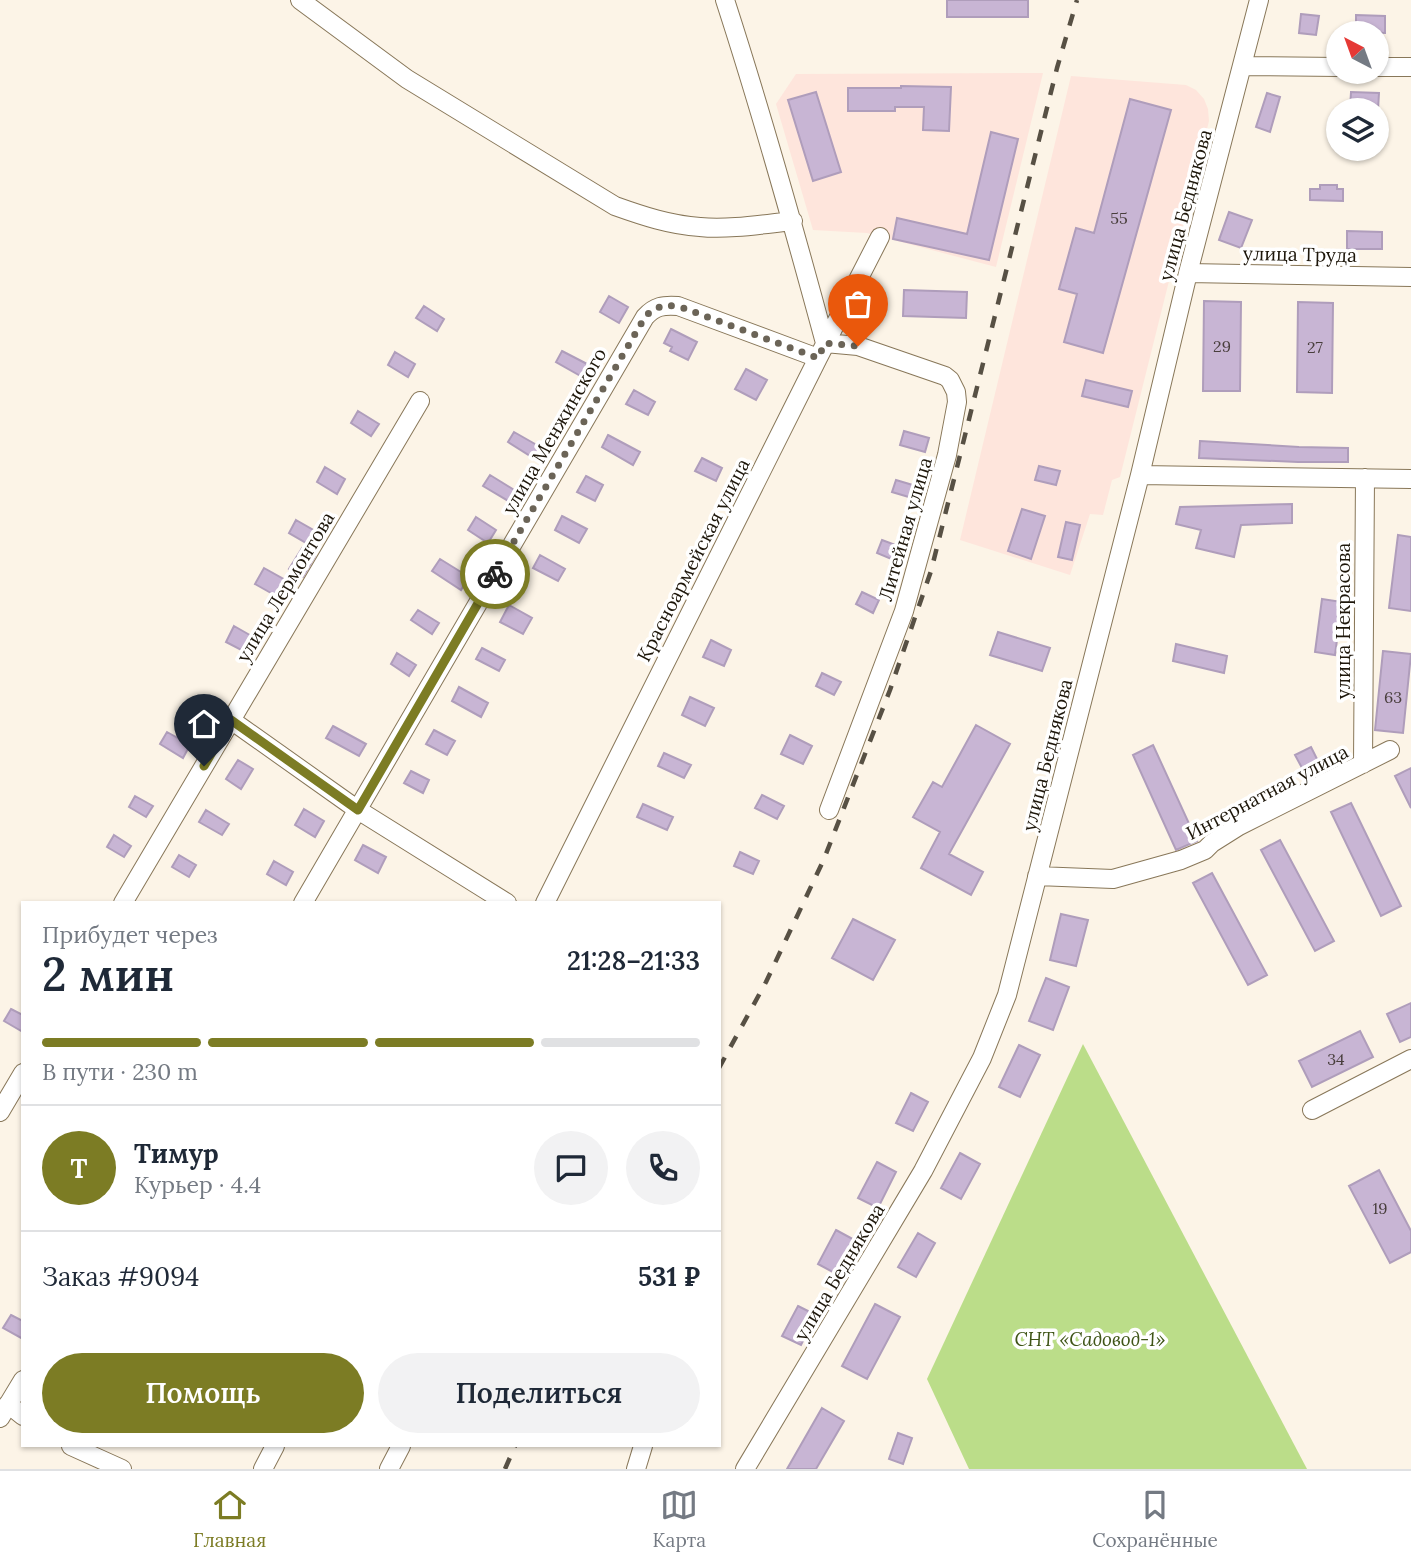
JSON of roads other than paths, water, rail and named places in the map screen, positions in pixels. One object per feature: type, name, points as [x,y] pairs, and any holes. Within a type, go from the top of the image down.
[{"type":"street","points":[[300,0],[407,79],[615,206],[652,220],[703,228],[793,221]]},
{"type":"street","points":[[725,0],[793,221],[821,350]]},
{"type":"street","name":"улица Беднякова","points":[[745,1469],[923,1171],[982,1058],[1007,995],[1259,0]]},
{"type":"street","points":[[1243,66],[1326,66]]},
{"type":"street","points":[[1390,67],[1411,67]]},
{"type":"street","name":"Красноармейская улица","points":[[546,901],[880,237]]},
{"type":"street","name":"улица Труда","points":[[1188,273],[1411,277]]},
{"type":"street","name":"Литейная улица","points":[[654,308],[664,305],[678,306],[821,350],[858,346],[945,376],[956,392],[957,402],[947,454],[904,611],[829,810]]},
{"type":"street","name":"улица Менжинского","points":[[304,901],[645,317],[654,308]]},
{"type":"street","name":"улица Лермонтова","points":[[124,901],[420,401]]},
{"type":"street","points":[[1140,475],[1411,479]]},
{"type":"street","name":"улица Некрасова","points":[[1363,764],[1365,478]]},
{"type":"street","points":[[231,720],[358,810],[504,901]]},
{"type":"street","name":"Интернатная улица","points":[[1037,876],[1113,879],[1181,860],[1205,850],[1239,826],[1391,751]]},
{"type":"street","points":[[1312,1110],[1411,1059]]},
{"type":"street","points":[[0,1112],[21,1076]]},
{"type":"street","points":[[21,1383],[4,1411],[21,1415]]},
{"type":"street","points":[[74,1447],[122,1469]]},
{"type":"street","points":[[263,1469],[274,1447]]},
{"type":"street","points":[[389,1469],[400,1447]]},
{"type":"street","points":[[636,1469],[643,1447]]},
{"type":"railway","points":[[721,1064],[766,982],[824,859],[890,690],[931,571],[1057,68],[1077,0]]},
{"type":"railway","points":[[505,1469],[515,1447]]},
{"type":"park label","name":"СНТ «Садовод-1»","points":[[1090,1339]]}]
